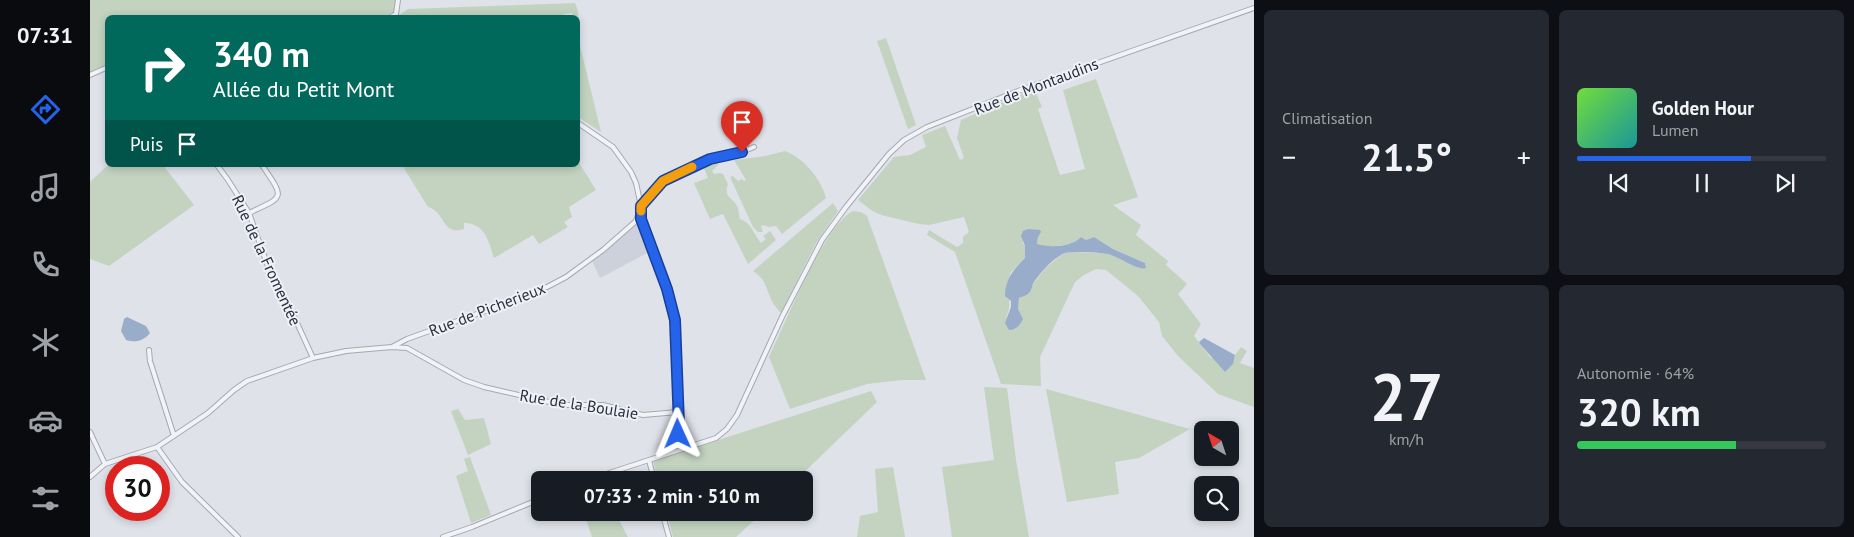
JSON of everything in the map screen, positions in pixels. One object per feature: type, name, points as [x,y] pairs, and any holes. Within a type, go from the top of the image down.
[{"type":"street","points":[[394,15],[398,0]]},
{"type":"street","name":"Rue de Montaudins","points":[[615,471],[722,434],[732,424],[782,316],[822,240],[889,154],[904,140],[1018,91],[1254,8]]},
{"type":"street","points":[[90,76],[105,68]]},
{"type":"street","points":[[580,124],[613,147],[631,172],[636,182],[641,206],[641,219],[667,289],[675,320],[679,425],[678,434],[670,452]]},
{"type":"street","name":"Rue de Picherieux","points":[[392,347],[410,338],[527,296],[566,276],[603,250],[636,221],[641,206],[663,181],[710,159],[742,152],[754,147]]},
{"type":"street","name":"Rue de la Fromentée","points":[[218,167],[249,213],[272,278],[291,310],[312,358]]},
{"type":"street","points":[[249,213],[278,197],[277,187],[263,167]]},
{"type":"street","points":[[410,338],[408,343],[410,349]]},
{"type":"street","name":"Rue de la Boulaie","points":[[129,456],[157,447],[208,413],[234,390],[247,382],[312,358],[339,352],[392,347],[410,349],[464,380],[484,387],[562,405],[602,405],[643,415],[678,412]]},
{"type":"street","points":[[149,350],[150,361],[174,436]]},
{"type":"street","points":[[90,432],[105,464],[90,477]]},
{"type":"street","points":[[157,447],[182,482],[238,537]]},
{"type":"street","points":[[649,460],[652,471]]},
{"type":"street","points":[[443,537],[531,502]]},
{"type":"street","points":[[665,521],[669,537]]},
{"type":"shaded area","points":[[635,225],[641,225],[651,251],[600,278],[592,261]]},
{"type":"green space","points":[[90,0],[396,0],[394,12],[388,15],[105,15],[105,65],[90,73]]},
{"type":"green space","points":[[575,3],[578,15],[571,13],[563,15],[399,15],[408,9]]},
{"type":"green space","points":[[886,38],[916,125],[908,129],[877,41]]},
{"type":"green space","points":[[580,45],[601,132],[580,118]]},
{"type":"green space","points":[[1096,79],[1138,197],[1113,205],[1141,225],[1136,235],[1168,261],[1166,265],[1187,284],[1178,294],[1201,324],[1194,336],[1211,358],[1235,358],[1241,347],[1247,351],[1240,363],[1254,368],[1254,407],[1218,394],[1178,356],[1162,336],[1159,322],[1138,296],[1106,270],[1096,269],[1075,282],[1040,357],[1041,386],[1001,384],[955,252],[927,235],[929,230],[957,247],[963,243],[963,237],[969,232],[964,217],[929,225],[919,224],[881,215],[858,200],[894,157],[910,155],[926,147],[922,135],[945,126],[960,160],[964,158],[957,138],[961,120],[1038,87],[1040,90],[1036,93],[1042,107],[1038,109],[1060,175],[1085,169],[1063,90]],"holes":[[[1038,237],[1037,245],[1060,245],[1072,243],[1081,237],[1086,240],[1094,237],[1113,249],[1145,263],[1146,266],[1106,253],[1065,253],[1044,270],[1029,293],[1019,298],[1018,309],[1006,318],[1009,310],[1006,287],[1011,272],[1025,258],[1025,246],[1022,242]]]},
{"type":"green space","points":[[785,151],[799,159],[811,170],[824,191],[826,198],[782,234],[776,226],[769,227],[763,225],[761,226],[763,232],[758,232],[753,227],[730,177],[733,176],[738,181],[746,180],[734,160]]},
{"type":"green space","points":[[717,160],[718,165],[712,171],[714,174],[723,174],[728,184],[727,194],[738,207],[740,219],[750,226],[761,243],[766,239],[763,236],[770,231],[776,240],[748,264],[723,214],[710,219],[694,183],[708,178],[703,166]]},
{"type":"green space","points":[[580,164],[596,190],[569,207],[572,217],[564,222],[568,227],[539,244],[533,235],[494,258],[485,235],[477,226],[464,223],[464,229],[451,229],[434,210],[428,207],[403,167],[580,167]]},
{"type":"green space","points":[[106,167],[165,167],[194,205],[109,266],[90,259],[90,182]]},
{"type":"green space","points":[[833,203],[838,211],[816,243],[781,313],[773,303],[764,282],[753,271]]},
{"type":"green space","points":[[853,211],[861,212],[867,216],[926,380],[902,380],[867,384],[790,409],[769,357],[818,255],[830,235],[842,220]]},
{"type":"green space","points":[[984,387],[1007,388],[1016,460],[1029,537],[952,537],[942,467],[994,460]]},
{"type":"green space","points":[[1046,389],[1190,429],[1139,458],[1115,462],[1119,494],[1067,502]]},
{"type":"green space","points":[[871,391],[877,402],[805,471],[656,471],[653,461]]},
{"type":"green space","points":[[458,409],[465,420],[484,418],[491,444],[468,455],[451,411]]},
{"type":"green space","points":[[470,457],[491,515],[471,523],[456,476],[468,471],[464,459]]},
{"type":"green space","points":[[893,467],[905,537],[857,537],[860,516],[878,512],[875,469]]},
{"type":"green space","points":[[587,521],[620,521],[628,537],[592,537]]},
{"type":"green space","points":[[669,521],[753,521],[736,537],[673,537]]},
{"type":"water","points":[[1028,229],[1040,230],[1037,244],[1048,246],[1066,245],[1081,237],[1086,240],[1094,237],[1113,249],[1145,263],[1146,268],[1138,267],[1104,253],[1065,253],[1052,261],[1044,269],[1034,282],[1029,293],[1019,298],[1018,309],[1023,319],[1017,327],[1009,330],[1005,323],[1011,307],[1011,301],[1005,296],[1005,290],[1011,275],[1025,258],[1025,246],[1021,236],[1023,231]]},
{"type":"water","points":[[127,317],[146,326],[150,333],[139,341],[126,340],[121,331],[124,319]]},
{"type":"water","points":[[1204,338],[1235,355],[1233,364],[1225,372],[1200,344],[1199,342]]},
{"type":"slow traffic","points":[[641,211],[641,206],[652,191],[663,181],[692,167]]},
{"type":"route","points":[[678,434],[675,320],[667,289],[641,219],[641,206],[652,191],[663,181],[710,159],[742,152]]}]
